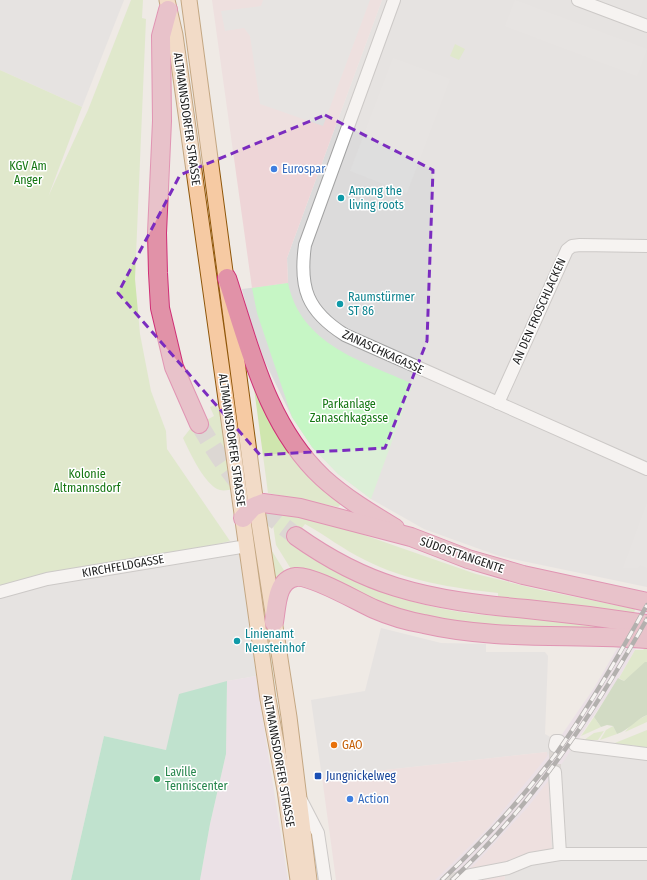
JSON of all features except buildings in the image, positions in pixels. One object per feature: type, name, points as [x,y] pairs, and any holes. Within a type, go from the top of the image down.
[{"type":"highway","points":[[167,5],[161,36],[162,122],[157,233],[160,308],[174,367],[199,424]]},
{"type":"highway","points":[[227,278],[261,381],[271,405],[288,436],[310,463],[338,490],[362,508],[411,537]]},
{"type":"highway","name":"SÜDOSTTANGENTE","points":[[256,505],[266,503],[277,504],[324,514],[411,537],[468,559],[523,575],[647,602]]},
{"type":"highway","points":[[243,518],[256,505]]},
{"type":"highway","points":[[296,536],[333,560],[361,574],[394,587],[421,594],[466,602],[647,624]]},
{"type":"highway","points":[[274,622],[281,588],[290,579],[300,577],[314,581],[375,610],[450,630],[474,633],[647,639]]},
{"type":"main road","name":"ALTMANNSDORFER STRASSE","points":[[189,0],[256,505],[289,717],[309,880]]},
{"type":"main road","name":"ALTMANNSDORFER STRASSE","points":[[167,5],[175,35],[272,728],[285,790],[298,880]]},
{"type":"street","name":"ZANASCHKAGASSE","points":[[394,0],[305,244],[302,267],[304,285],[310,301],[318,314],[331,327],[344,335],[647,469]]},
{"type":"street","points":[[578,0],[647,26]]},
{"type":"street","name":"AN DEN FROSCHLACKEN","points":[[498,403],[567,250],[572,246],[647,246]]},
{"type":"street","name":"KIRCHFELDGASSE","points":[[0,592],[47,579],[247,546]]},
{"type":"street","points":[[575,745],[647,754]]},
{"type":"street","points":[[555,772],[560,854]]},
{"type":"street","name":"ALTMANNSDORFER STRASSE","points":[[298,795],[318,833],[325,880]]},
{"type":"street","points":[[461,877],[509,874],[523,861],[560,854],[647,854]]},
{"type":"highlighted area","points":[[325,115],[433,170],[427,341],[385,448],[260,455],[118,293],[180,175]]},
{"type":"shaded area","points":[[0,0],[124,0],[82,107],[0,70]]},
{"type":"shaded area","points":[[212,0],[382,0],[287,258],[288,283],[252,288]]},
{"type":"shaded area","points":[[263,0],[370,0],[323,126],[260,104],[250,36],[244,28],[225,31],[221,11],[261,6]]},
{"type":"shaded area","points":[[382,0],[647,0],[647,587],[499,556],[424,529],[371,499],[338,474],[312,447],[292,417],[265,362],[249,317],[242,289],[288,283],[287,258]]},
{"type":"shaded area","points":[[515,0],[647,49],[637,76],[505,26]]},
{"type":"shaded area","points":[[393,58],[450,79],[407,193],[350,171]]},
{"type":"shaded area","points":[[647,503],[647,568],[640,565],[638,568],[623,568]]},
{"type":"shaded area","points":[[230,541],[240,551],[256,676],[227,681],[166,750],[104,736],[71,880],[0,880],[0,589],[185,552]]},
{"type":"shaded area","points":[[647,597],[647,628],[619,678],[563,762],[528,807],[481,858],[458,880],[435,880],[490,826],[545,759],[594,688]]},
{"type":"shaded area","points":[[381,628],[441,643],[486,644],[486,652],[545,652],[548,656],[545,734],[574,751],[647,759],[647,880],[505,880],[503,864],[547,752],[322,777],[311,700],[365,691]]},
{"type":"shaded area","points":[[256,676],[288,880],[200,880],[210,824],[226,754],[227,681]]},
{"type":"shaded area","points":[[547,752],[552,853],[503,864],[505,880],[336,880],[322,777]]},
{"type":"green space","name":"Kolonie Altmannsdorf","points":[[131,0],[143,0],[142,18],[146,19],[135,279],[140,334],[151,391],[166,431],[167,449],[230,541],[185,552],[0,589],[0,70],[82,107],[48,196],[88,110]]},
{"type":"green space","points":[[455,44],[465,49],[459,60],[450,56]]},
{"type":"green space","name":"Parkanlage Zanaschkagasse","points":[[288,283],[295,304],[306,322],[320,336],[336,348],[354,358],[413,384],[371,499],[338,474],[312,447],[292,417],[257,313],[252,288]]},
{"type":"green space","points":[[254,388],[267,416],[281,440],[341,504],[338,507],[268,493]]},
{"type":"green space","points":[[215,405],[222,413],[233,489],[228,490],[220,490],[209,482],[198,467],[183,438],[190,429],[214,416],[210,407]]},
{"type":"green space","points":[[271,511],[321,520],[476,574],[541,590],[635,609],[634,614],[498,599],[498,593],[447,586],[413,578],[365,560],[305,524],[290,544],[314,559],[363,584],[414,602],[441,609],[468,613],[496,616],[498,614],[607,628],[494,628],[403,613],[291,569],[276,545]]},
{"type":"green space","points":[[263,515],[267,517],[272,551],[285,572],[275,579]]},
{"type":"green space","points":[[252,533],[254,533],[280,723]]},
{"type":"green space","points":[[647,649],[647,662],[624,681],[619,678],[635,650]]},
{"type":"green space","points":[[645,662],[647,662],[647,715],[617,734],[613,726],[607,725],[601,727],[594,717],[618,678],[624,681]]},
{"type":"green space","name":"Laville Tenniscenter","points":[[227,681],[226,754],[210,824],[200,880],[71,880],[104,736],[166,750],[179,694]]},
{"type":"green space","points":[[647,715],[647,722],[625,732],[632,723]]},
{"type":"green space","points":[[594,717],[601,727],[581,736]]},
{"type":"green space","points":[[613,726],[617,734],[600,740],[606,730]]},
{"type":"green space","points":[[647,730],[647,751],[633,745],[610,745]]},
{"type":"green space","points":[[604,731],[598,740],[584,740],[594,733]]},
{"type":"tunnel","points":[[199,424],[219,456],[241,486],[267,513],[296,536]]},
{"type":"tunnel","points":[[555,746],[555,772]]},
{"type":"tunnel","points":[[445,880],[461,877]]},
{"type":"railway","points":[[442,880],[503,818],[558,751],[615,661],[647,605]]},
{"type":"railway","points":[[452,880],[509,821],[560,757],[583,724],[647,619]]},
{"type":"place","name":"Eurospar","points":[[274,169]]},
{"type":"place","name":"Among the living roots","points":[[341,198]]},
{"type":"place","name":"Raumstürmer ST 86","points":[[340,304]]},
{"type":"place","name":"Linienamt Neusteinhof","points":[[237,641]]},
{"type":"place","name":"GAO","points":[[334,745]]},
{"type":"place","name":"Jungnickelweg","points":[[318,776]]},
{"type":"place","name":"Laville Tenniscenter","points":[[157,779]]},
{"type":"place","name":"Action","points":[[350,799]]},
{"type":"park label","name":"KGV Am Anger","points":[[28,173]]}]
